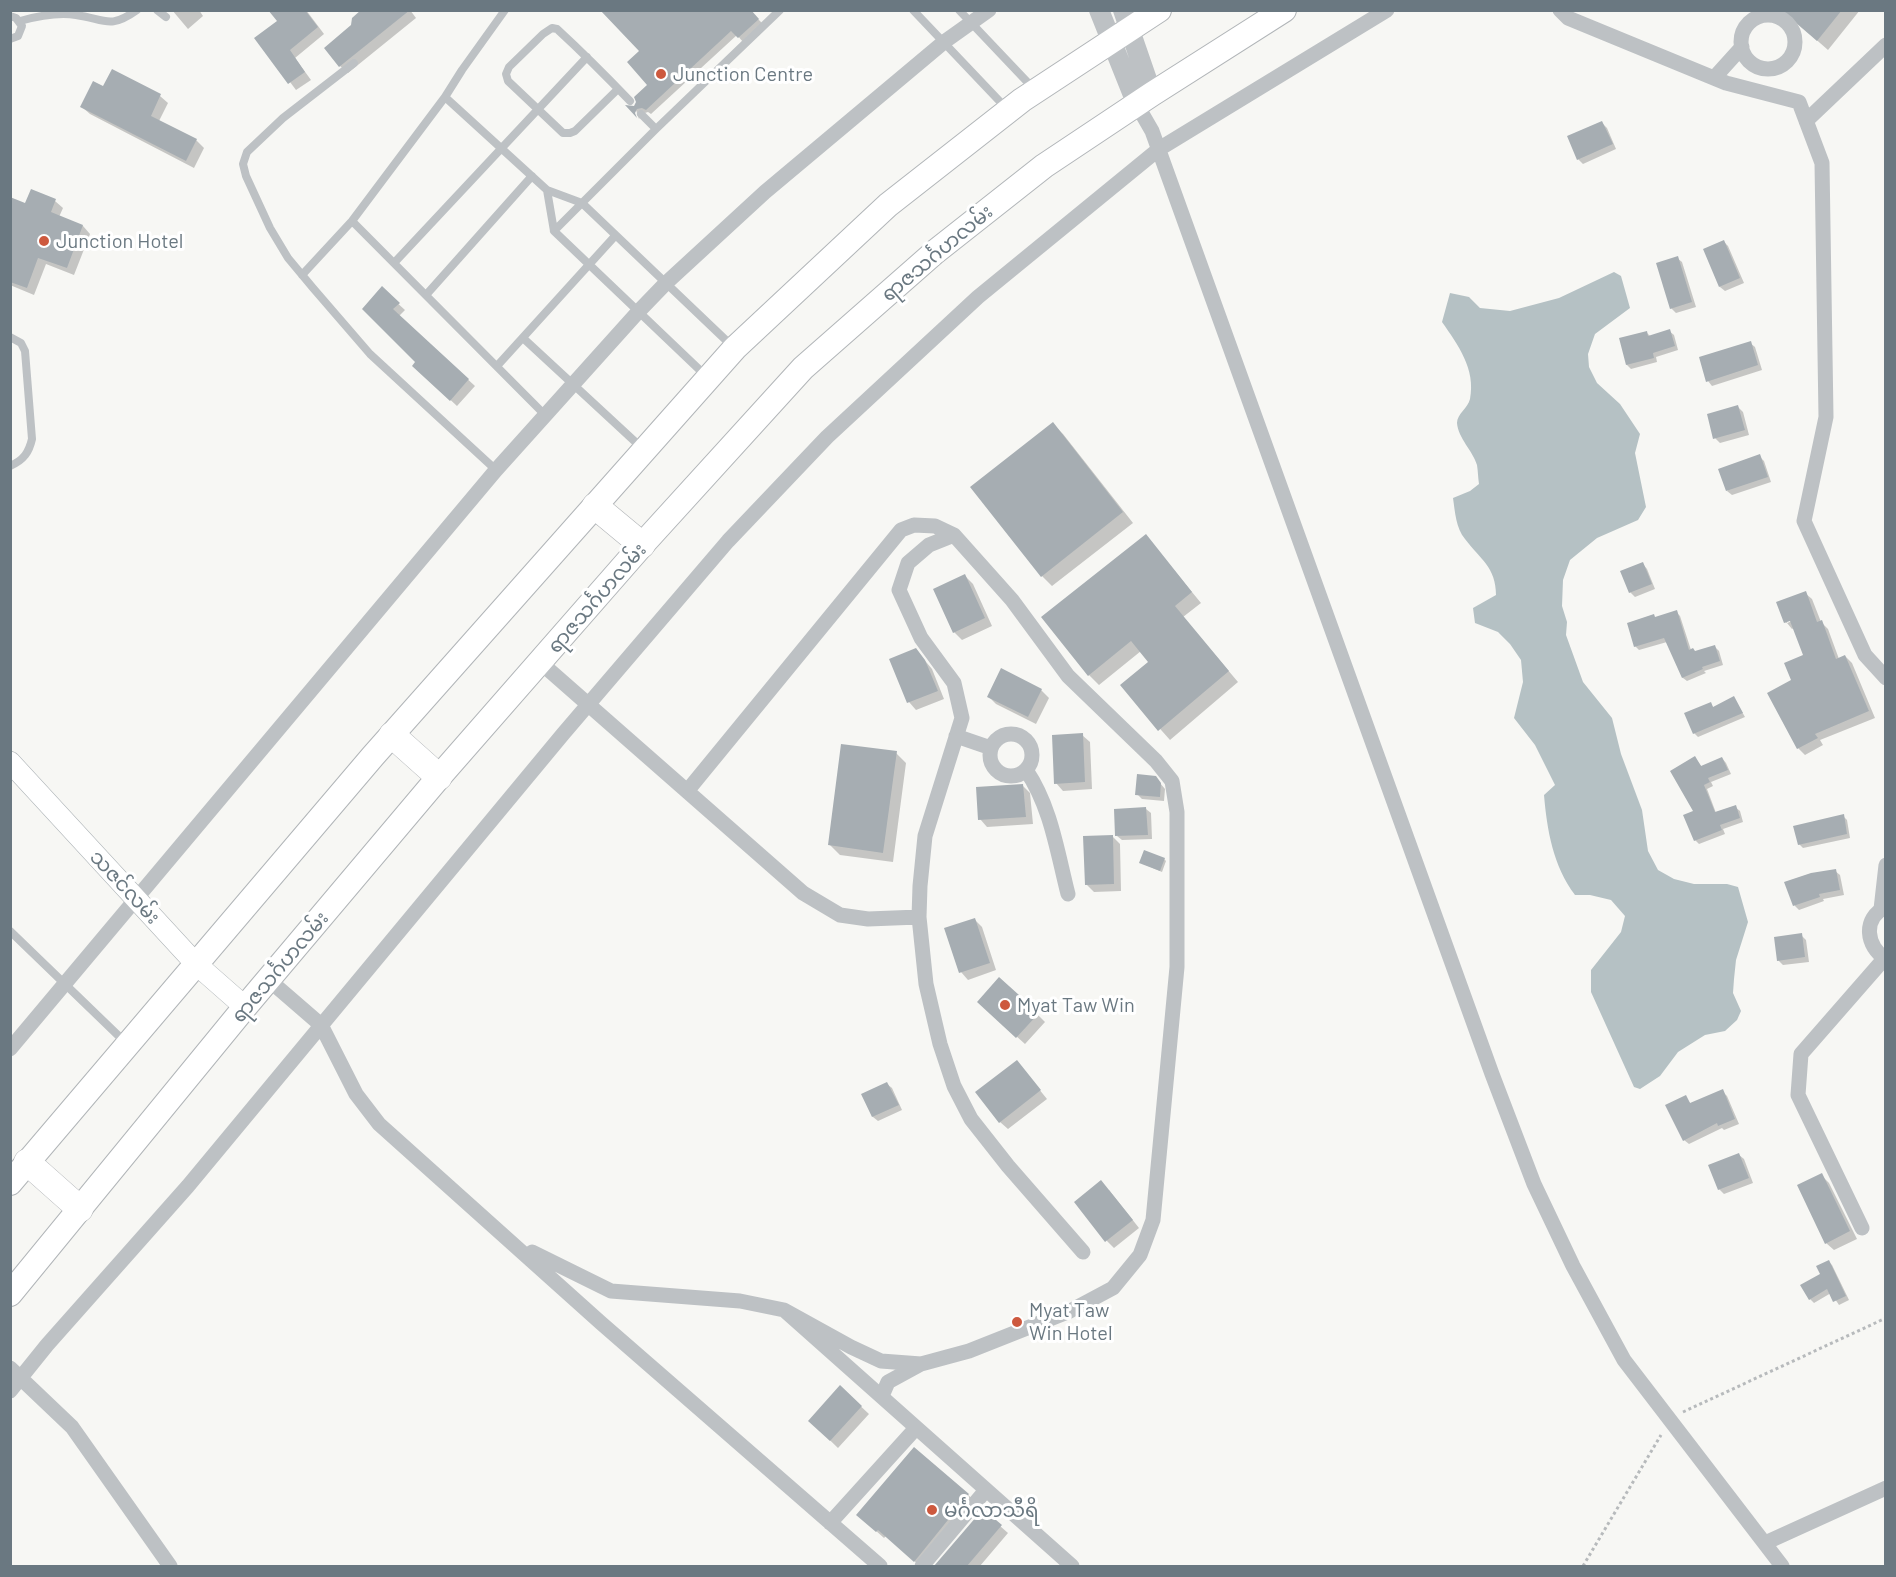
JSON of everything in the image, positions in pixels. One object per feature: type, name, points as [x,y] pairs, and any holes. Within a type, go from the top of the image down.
[{"type":"highway","points":[[595,506],[642,545]]},
{"type":"highway","points":[[392,735],[439,777]]},
{"type":"highway","points":[[27,1162],[80,1209]]},
{"type":"main road","points":[[10,1183],[392,735],[735,348],[888,205],[1008,111],[1121,27],[1159,10]]},
{"type":"main road","name":"ရာဇသင်္ဂဟလမ်း","points":[[10,1294],[245,1007],[439,777],[642,545],[803,368],[935,252],[1044,166],[1284,10]]},
{"type":"main road","name":"သဇင်လမ်း","points":[[10,762],[196,964],[245,1007]]},
{"type":"street","points":[[10,1049],[496,470],[638,312],[665,284],[765,192],[944,42],[989,10]]},
{"type":"street","points":[[1099,10],[1121,27],[1145,99],[1152,131],[1492,1074],[1534,1184],[1573,1266],[1624,1360],[1671,1418],[1782,1566]]},
{"type":"street","points":[[10,1391],[16,1373],[47,1345],[188,1186],[728,541],[827,437],[978,297],[1159,149],[1387,10]]},
{"type":"street","points":[[1560,10],[1568,18],[1726,83],[1799,102],[1822,163],[1826,417],[1804,521],[1865,655],[1886,678]]},
{"type":"street","points":[[1772,15],[1788,22],[1796,39],[1795,48],[1785,63],[1777,68],[1759,68],[1751,63],[1742,47],[1743,30],[1748,23],[1755,18],[1772,15]]},
{"type":"street","points":[[1806,121],[1886,45]]},
{"type":"street","points":[[1714,78],[1742,47]]},
{"type":"street","points":[[1768,69],[1774,95]]},
{"type":"street","points":[[688,790],[901,530],[914,525],[935,526],[954,535],[1012,600],[1068,676],[1156,760],[1172,781],[1177,812],[1177,967],[1153,1220],[1140,1255],[1113,1288],[1070,1311],[969,1351],[921,1364],[888,1382],[882,1396]]},
{"type":"street","points":[[954,535],[929,544],[908,564],[899,590],[921,638],[954,683],[962,718],[925,836],[919,917],[926,984],[940,1044],[954,1086],[971,1119],[1008,1166],[1083,1252]]},
{"type":"street","points":[[541,663],[803,893],[840,915],[868,919],[919,917]]},
{"type":"street","points":[[1010,734],[1023,738],[1029,745],[1032,752],[1031,759],[1026,770],[1012,776],[1000,773],[994,768],[990,759],[991,748],[1003,736],[1010,734]]},
{"type":"street","points":[[957,736],[991,748]]},
{"type":"street","points":[[1026,770],[1047,812],[1068,894]]},
{"type":"street","points":[[1862,1228],[1798,1095],[1801,1054],[1885,959],[1876,953],[1869,935],[1874,916],[1883,908],[1885,864]]},
{"type":"street","points":[[269,980],[321,1025],[356,1094],[379,1124],[880,1566]]},
{"type":"street","points":[[510,1240],[569,1272],[611,1291],[740,1301],[784,1311],[851,1347],[881,1360],[921,1364]]},
{"type":"street","points":[[784,1311],[1072,1566]]},
{"type":"street","points":[[16,1373],[72,1427],[170,1566]]},
{"type":"street","points":[[830,1523],[916,1428]]},
{"type":"street","points":[[1765,1543],[1886,1488]]},
{"type":"street","points":[[922,1566],[986,1490]]},
{"type":"lane","points":[[10,16],[20,21],[50,14],[75,14],[105,22],[115,22],[137,10]]},
{"type":"lane","points":[[157,10],[166,17]]},
{"type":"lane","points":[[302,275],[352,221],[446,97],[462,70],[505,10]]},
{"type":"lane","points":[[554,231],[780,10]]},
{"type":"lane","points":[[913,10],[1008,111]]},
{"type":"lane","points":[[959,10],[1036,91]]},
{"type":"lane","points":[[10,39],[21,32],[20,21]]},
{"type":"lane","points":[[618,89],[570,134],[563,133],[537,109],[508,81],[506,74],[509,67],[552,28],[557,29],[587,57],[630,101]]},
{"type":"lane","points":[[394,263],[587,57]]},
{"type":"lane","points":[[354,63],[283,118],[248,152],[243,164],[246,176],[270,228],[288,258],[302,275],[370,354],[496,470]]},
{"type":"lane","points":[[446,97],[547,190],[582,203],[735,348]]},
{"type":"lane","points":[[641,114],[656,129]]},
{"type":"lane","points":[[426,295],[532,176]]},
{"type":"lane","points":[[547,190],[554,231],[708,378]]},
{"type":"lane","points":[[352,221],[544,414]]},
{"type":"lane","points":[[496,366],[615,236]]},
{"type":"lane","points":[[10,337],[21,343],[25,351],[32,439],[29,452],[18,463],[10,466]]},
{"type":"lane","points":[[523,338],[645,451]]},
{"type":"lane","points":[[10,931],[127,1044]]},
{"type":"path","points":[[1582,1566],[1671,1418],[1886,1318]]},
{"type":"shaded area","points":[[1614,272],[1621,276],[1630,308],[1595,334],[1588,354],[1589,367],[1597,383],[1620,404],[1640,434],[1635,453],[1646,507],[1638,520],[1597,538],[1570,560],[1563,580],[1562,606],[1567,622],[1566,635],[1583,682],[1612,718],[1621,754],[1642,810],[1648,851],[1658,870],[1674,879],[1694,884],[1727,884],[1738,887],[1748,922],[1736,960],[1733,993],[1741,1011],[1737,1020],[1725,1031],[1705,1035],[1678,1052],[1660,1076],[1640,1089],[1634,1087],[1591,992],[1591,970],[1621,932],[1625,916],[1611,900],[1590,895],[1575,895],[1567,884],[1556,860],[1547,821],[1544,795],[1555,785],[1535,745],[1514,718],[1523,682],[1521,660],[1498,632],[1475,623],[1473,608],[1496,595],[1495,585],[1490,570],[1462,535],[1456,520],[1453,498],[1470,491],[1479,484],[1477,465],[1460,434],[1457,423],[1470,399],[1468,368],[1442,322],[1450,293],[1469,297],[1480,308],[1510,311],[1559,298]]},
{"type":"building","points":[[268,10],[305,10],[318,27],[290,50],[305,72],[288,84],[254,38],[277,21]]},
{"type":"building","points":[[361,10],[410,10],[339,67],[324,48],[351,25],[352,18]]},
{"type":"building","name":"Junction Centre","points":[[600,10],[751,10],[759,19],[738,38],[731,31],[646,110],[637,109],[635,113],[637,118],[625,105],[634,106],[636,102],[634,97],[647,85],[627,62],[639,51]]},
{"type":"building","points":[[1781,10],[1842,10],[1817,41]]},
{"type":"building","points":[[112,69],[161,94],[151,116],[197,139],[186,161],[80,107],[93,81],[103,86]]},
{"type":"building","points":[[1602,121],[1613,144],[1577,160],[1567,136]]},
{"type":"building","name":"Junction Hotel","points":[[31,189],[56,199],[51,212],[83,225],[67,268],[38,258],[27,288],[10,282],[10,197],[25,203]]},
{"type":"building","points":[[1724,240],[1740,278],[1719,287],[1703,249]]},
{"type":"building","points":[[1678,256],[1692,302],[1670,309],[1656,263]]},
{"type":"building","points":[[382,286],[400,303],[393,309],[469,379],[450,401],[412,366],[415,362],[362,309]]},
{"type":"building","points":[[1670,329],[1675,346],[1653,353],[1654,358],[1626,365],[1619,338],[1647,331],[1648,336]]},
{"type":"building","points":[[1751,341],[1758,365],[1706,382],[1699,357]]},
{"type":"building","points":[[1738,405],[1745,430],[1713,439],[1707,414]]},
{"type":"building","points":[[1053,422],[1123,512],[1041,577],[970,487]]},
{"type":"building","points":[[1760,454],[1768,477],[1726,491],[1718,469]]},
{"type":"building","points":[[1146,534],[1192,592],[1175,606],[1229,671],[1158,731],[1120,685],[1148,662],[1131,641],[1088,676],[1041,617]]},
{"type":"building","points":[[1643,562],[1652,584],[1629,593],[1620,571]]},
{"type":"building","points":[[965,574],[985,618],[953,633],[933,589]]},
{"type":"building","points":[[1806,591],[1817,622],[1822,620],[1836,659],[1845,655],[1869,711],[1815,734],[1818,738],[1797,749],[1767,693],[1791,680],[1784,663],[1803,655],[1790,621],[1784,623],[1776,602]]},
{"type":"building","points":[[1677,610],[1689,650],[1693,648],[1695,651],[1715,645],[1720,661],[1702,667],[1703,669],[1682,678],[1664,638],[1634,647],[1627,623],[1654,614],[1655,617]]},
{"type":"building","points":[[916,648],[925,660],[938,691],[907,703],[889,659]]},
{"type":"building","points":[[1001,668],[1042,689],[1028,717],[987,697]]},
{"type":"building","points":[[1734,696],[1743,713],[1693,734],[1684,713],[1711,702],[1713,707]]},
{"type":"building","points":[[1083,733],[1085,782],[1054,784],[1052,735]]},
{"type":"building","points":[[841,744],[897,751],[883,853],[828,845]]},
{"type":"building","points":[[1695,756],[1701,766],[1722,757],[1728,770],[1708,778],[1710,782],[1704,785],[1715,812],[1736,805],[1740,818],[1720,825],[1722,830],[1694,841],[1683,815],[1693,811],[1670,771]]},
{"type":"building","points":[[1137,774],[1156,776],[1161,783],[1160,797],[1135,795]]},
{"type":"building","points":[[1023,784],[1026,817],[978,820],[976,787]]},
{"type":"building","points":[[1146,807],[1148,835],[1115,836],[1114,809]]},
{"type":"building","points":[[1844,814],[1847,834],[1798,845],[1793,826]]},
{"type":"building","points":[[1113,835],[1114,884],[1085,885],[1083,836]]},
{"type":"building","points":[[1144,850],[1165,858],[1160,871],[1139,863]]},
{"type":"building","points":[[1836,869],[1840,890],[1819,894],[1820,897],[1793,906],[1784,882],[1811,873]]},
{"type":"building","points":[[975,918],[990,963],[959,973],[944,928]]},
{"type":"building","points":[[1802,933],[1805,957],[1777,961],[1774,937]]},
{"type":"building","points":[[999,977],[1039,1013],[1016,1038],[977,1002]]},
{"type":"building","points":[[1017,1060],[1041,1090],[999,1123],[975,1092]]},
{"type":"building","points":[[887,1082],[899,1105],[872,1117],[861,1094]]},
{"type":"building","points":[[1723,1089],[1735,1119],[1718,1126],[1717,1123],[1683,1141],[1665,1105],[1686,1095],[1690,1103]]},
{"type":"building","points":[[1739,1153],[1749,1178],[1718,1190],[1708,1165]]},
{"type":"building","points":[[1822,1173],[1850,1231],[1825,1244],[1797,1185]]},
{"type":"building","points":[[1101,1180],[1133,1220],[1105,1242],[1074,1202]]},
{"type":"building","points":[[1829,1260],[1846,1296],[1833,1302],[1827,1289],[1809,1300],[1800,1285],[1820,1274],[1816,1266]]},
{"type":"building","points":[[840,1385],[862,1406],[830,1441],[808,1421]]},
{"type":"building","points":[[914,1447],[969,1494],[914,1562],[878,1530],[876,1532],[856,1515]]},
{"type":"building","points":[[983,1509],[1002,1525],[967,1566],[934,1566]]},
{"type":"place","name":"Junction Centre","points":[[661,74]]},
{"type":"place","name":"Junction Hotel","points":[[44,241]]},
{"type":"place","name":"Myat Taw Win","points":[[1005,1005]]},
{"type":"place","name":"Myat Taw Win Hotel","points":[[1017,1322]]},
{"type":"place","name":"မင်္ဂလာသီရိ","points":[[932,1510]]}]
